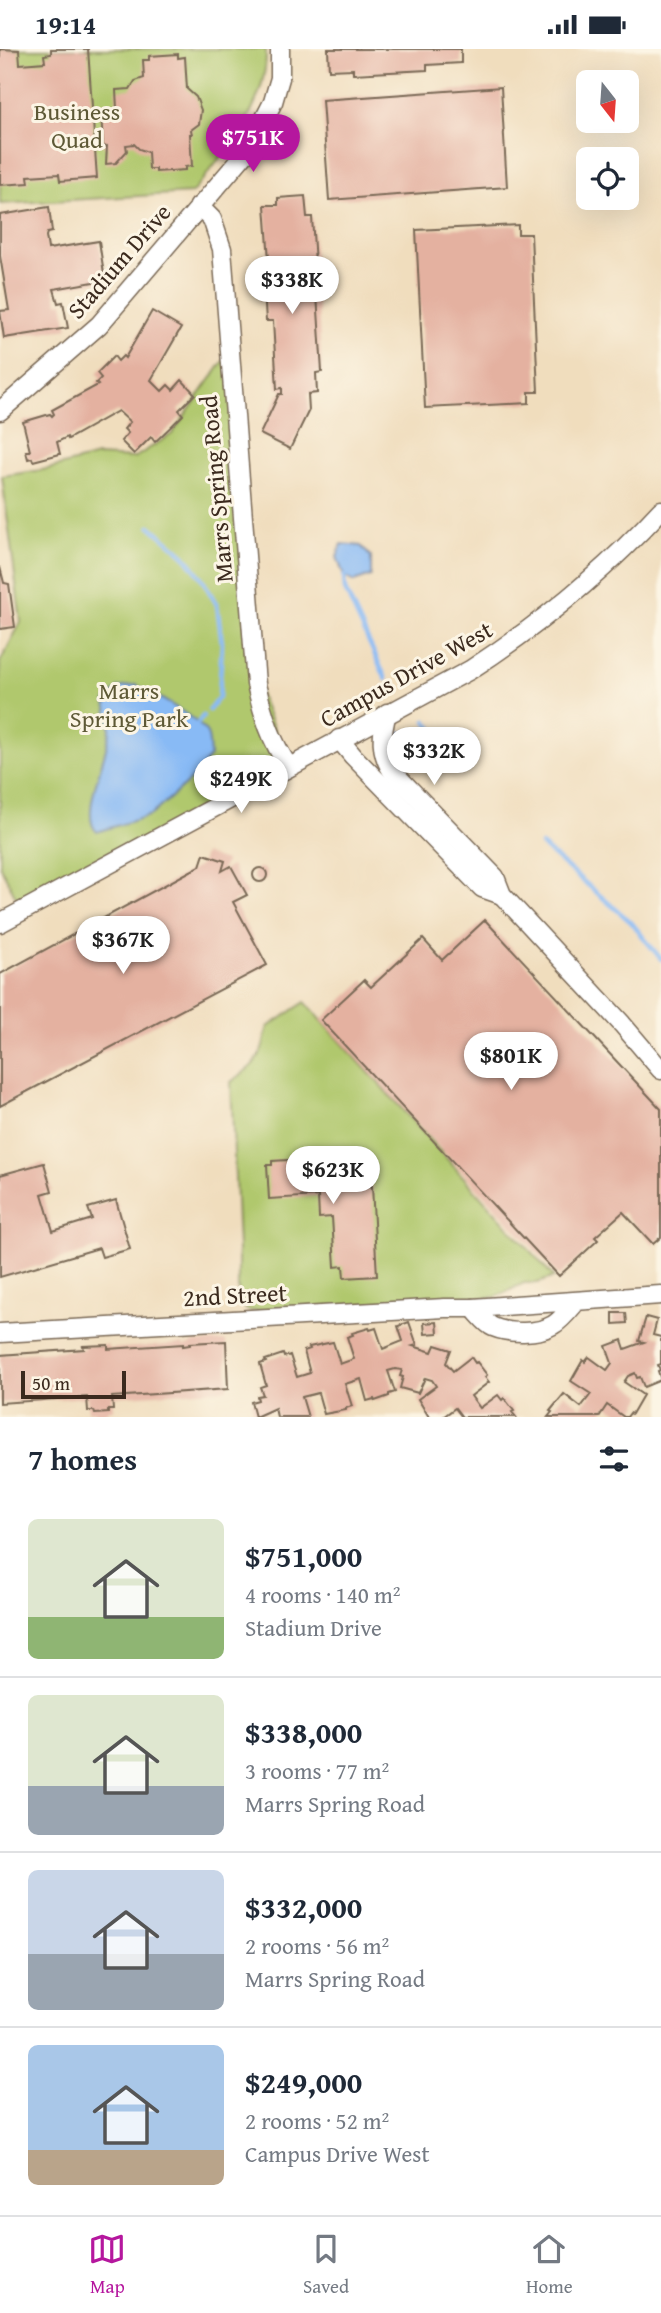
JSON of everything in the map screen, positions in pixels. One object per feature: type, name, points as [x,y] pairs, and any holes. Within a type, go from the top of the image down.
[{"type":"street","name":"Stadium Drive","points":[[0,411],[99,324],[249,149],[270,110],[280,78],[281,49]]},
{"type":"street","name":"Marrs Spring Road","points":[[199,206],[212,219],[222,249],[256,684],[269,732],[289,767]]},
{"type":"street","name":"Campus Drive West","points":[[0,923],[470,670],[534,626],[600,572],[661,510]]},
{"type":"street","points":[[387,713],[382,733],[382,750],[392,771],[495,877],[502,895],[661,1070]]},
{"type":"street","points":[[339,739],[482,888],[502,895]]},
{"type":"street","name":"2nd Street","points":[[0,1333],[473,1308],[661,1295]]},
{"type":"street","points":[[473,1308],[492,1327],[507,1331],[525,1331],[556,1324],[577,1301]]},
{"type":"green space","name":"Business Quad","points":[[0,49],[266,49],[260,90],[243,127],[192,193],[0,204]]},
{"type":"green space","name":"Marrs Spring Park","points":[[229,353],[256,684],[289,767],[23,911],[0,866],[0,662],[21,622],[2,476],[48,469],[97,456],[134,458],[172,434]]},
{"type":"green space","points":[[305,1002],[554,1277],[538,1283],[524,1283],[496,1297],[252,1311],[238,1301],[231,1082],[260,1055],[268,1027]]},
{"type":"water","points":[[342,544],[361,546],[371,557],[371,576],[354,582],[344,576],[337,557]]},
{"type":"water","points":[[136,685],[195,721],[208,736],[210,756],[196,775],[151,815],[97,832],[92,824],[91,812],[92,798],[110,729],[106,701],[118,688]]},
{"type":"building","points":[[0,49],[19,50],[20,64],[45,62],[44,55],[51,54],[51,49],[88,49],[97,178],[60,181],[59,174],[28,176],[29,183],[0,185]]},
{"type":"building","points":[[328,49],[461,49],[461,63],[427,65],[427,70],[353,74],[353,69],[329,70]]},
{"type":"building","points":[[178,54],[178,58],[185,57],[187,89],[196,97],[201,110],[199,124],[190,134],[192,166],[185,167],[185,170],[156,172],[156,169],[149,169],[148,152],[134,144],[126,145],[127,151],[116,163],[106,164],[107,146],[103,147],[101,110],[117,109],[116,90],[130,89],[135,81],[144,78],[143,60],[149,60],[149,56]]},
{"type":"building","points":[[501,87],[507,187],[329,200],[322,100]]},
{"type":"building","points":[[305,196],[307,217],[312,217],[322,372],[316,373],[317,393],[308,394],[309,410],[290,449],[260,434],[279,394],[282,394],[282,388],[277,389],[273,321],[266,321],[263,274],[270,274],[265,205],[278,205],[278,198]]},
{"type":"building","points":[[49,207],[52,232],[46,236],[48,249],[99,241],[105,280],[54,289],[58,303],[63,302],[68,328],[4,338],[0,311],[9,310],[0,256],[0,215]]},
{"type":"building","points":[[518,225],[518,234],[531,234],[538,392],[529,392],[529,403],[425,408],[416,230]]},
{"type":"building","points":[[152,311],[181,328],[151,380],[162,391],[168,385],[173,390],[182,380],[195,394],[179,410],[183,415],[155,442],[151,437],[134,454],[121,441],[128,433],[124,429],[130,422],[118,411],[68,439],[67,437],[57,442],[60,454],[33,461],[32,458],[28,459],[26,451],[30,451],[23,422],[50,414],[52,416],[52,410],[98,385],[96,383],[101,378],[97,373],[114,356],[118,361],[123,356],[125,358]]},
{"type":"building","points":[[0,567],[4,583],[9,584],[15,627],[0,629]]},
{"type":"building","points":[[204,854],[225,861],[222,871],[231,866],[247,895],[233,902],[267,965],[0,1106],[0,974],[200,866]]},
{"type":"building","points":[[257,868],[263,868],[267,875],[263,882],[257,882],[253,878],[253,872]]},
{"type":"building","points":[[485,920],[661,1109],[661,1237],[653,1244],[623,1212],[595,1237],[598,1240],[559,1276],[321,1020],[364,980],[371,987],[423,939],[442,960]]},
{"type":"building","points":[[353,1156],[354,1187],[372,1186],[377,1276],[344,1278],[343,1266],[335,1267],[332,1217],[319,1218],[318,1196],[269,1199],[267,1165],[272,1165],[272,1161]]},
{"type":"building","points":[[44,1163],[52,1191],[42,1194],[53,1231],[92,1219],[88,1208],[116,1200],[130,1249],[102,1257],[99,1248],[0,1277],[0,1175]]},
{"type":"building","points":[[613,1313],[626,1313],[627,1323],[613,1324]]},
{"type":"building","points":[[646,1317],[657,1320],[653,1335],[661,1337],[661,1364],[658,1365],[658,1371],[661,1380],[644,1387],[635,1373],[628,1376],[624,1382],[643,1395],[632,1414],[624,1417],[607,1405],[599,1417],[548,1417],[564,1394],[581,1407],[591,1394],[571,1381],[583,1360],[585,1362],[589,1357],[607,1370],[612,1363],[606,1346],[622,1340],[625,1349],[644,1342],[639,1341]]},
{"type":"building","points":[[409,1322],[417,1345],[413,1346],[432,1352],[435,1345],[451,1350],[446,1363],[453,1371],[471,1357],[477,1362],[489,1382],[471,1396],[480,1408],[498,1395],[502,1400],[504,1398],[516,1417],[462,1417],[455,1408],[443,1417],[429,1417],[418,1399],[436,1386],[432,1380],[425,1378],[418,1393],[400,1388],[402,1370],[395,1369],[388,1371],[395,1392],[375,1401],[367,1401],[361,1379],[345,1384],[352,1406],[346,1410],[324,1414],[318,1393],[302,1397],[308,1417],[277,1417],[275,1408],[255,1417],[251,1402],[258,1400],[257,1396],[263,1395],[260,1387],[266,1385],[260,1364],[266,1362],[265,1360],[283,1354],[284,1357],[290,1355],[297,1377],[310,1373],[304,1351],[310,1349],[309,1347],[333,1342],[340,1364],[354,1359],[347,1337],[353,1335],[352,1333],[376,1328],[383,1349],[403,1341],[398,1326]]},
{"type":"building","points":[[437,1322],[438,1333],[425,1334],[424,1323]]},
{"type":"building","points":[[226,1341],[228,1389],[112,1397],[113,1410],[95,1414],[94,1411],[88,1411],[87,1397],[0,1403],[0,1355],[84,1349],[83,1346],[108,1345],[108,1349]]},
{"type":"waterway","points":[[150,526],[184,555],[217,605],[222,643],[219,697],[209,710]]},
{"type":"waterway","points":[[344,576],[345,590],[386,679]]},
{"type":"waterway","points":[[198,723],[203,716]]},
{"type":"waterway","points":[[426,721],[439,737]]},
{"type":"waterway","points":[[398,733],[439,737]]},
{"type":"waterway","points":[[541,845],[631,922],[661,959]]}]
